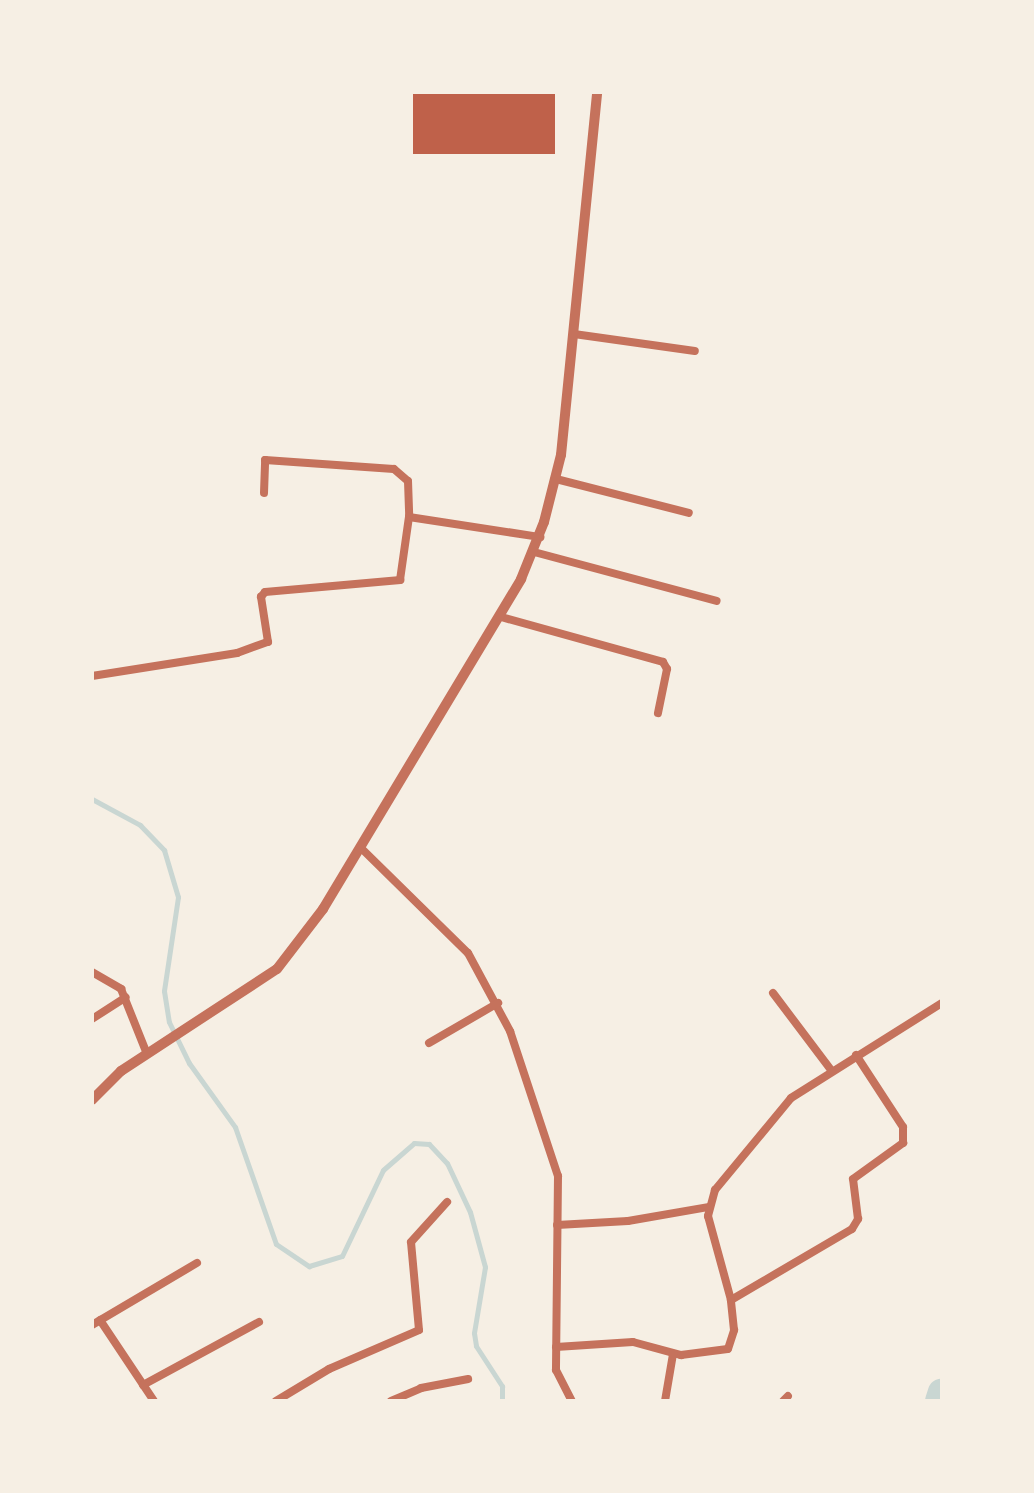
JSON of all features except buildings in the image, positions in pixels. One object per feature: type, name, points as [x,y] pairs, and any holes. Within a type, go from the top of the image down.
[{"type":"street","points":[[92,1100],[147,1054],[206,1019],[277,969],[360,847],[501,617],[534,552],[556,479],[574,334],[597,92]]},
{"type":"street","points":[[574,334],[695,351]]},
{"type":"street","points":[[92,676],[237,653],[268,642],[261,597],[265,592],[400,580],[409,517],[408,481],[394,469],[265,460],[264,493]]},
{"type":"street","points":[[556,479],[689,513]]},
{"type":"street","points":[[409,517],[540,537]]},
{"type":"street","points":[[534,552],[717,601]]},
{"type":"street","points":[[501,617],[663,662],[667,669],[658,713]]},
{"type":"street","points":[[360,847],[468,953],[498,1003],[553,1155],[557,1225],[558,1379],[572,1401]]},
{"type":"street","points":[[92,972],[114,983],[126,997],[147,1054]]},
{"type":"street","points":[[773,993],[831,1070]]},
{"type":"street","points":[[92,1019],[126,997]]},
{"type":"street","points":[[429,1043],[498,1003]]},
{"type":"street","points":[[556,1347],[633,1342],[673,1354],[730,1347],[731,1300],[708,1207],[715,1190],[766,1123],[831,1070],[942,1003]]},
{"type":"street","points":[[731,1300],[852,1229],[858,1219],[853,1179],[903,1143],[903,1127],[856,1055]]},
{"type":"street","points":[[276,1401],[329,1369],[419,1330],[411,1242],[447,1202]]},
{"type":"street","points":[[557,1225],[628,1221],[708,1207]]},
{"type":"street","points":[[154,1401],[96,1323],[197,1263]]},
{"type":"street","points":[[143,1385],[259,1322]]},
{"type":"street","points":[[665,1401],[673,1354]]},
{"type":"street","points":[[391,1401],[421,1388],[468,1379]]},
{"type":"waterway","points":[[92,799],[140,825],[164,850],[178,897],[164,991],[169,1022],[189,1063],[235,1127],[276,1244],[309,1266],[342,1256],[383,1170],[414,1143],[429,1144],[447,1163],[470,1212],[485,1267],[474,1333],[476,1346],[502,1386],[502,1401]]},
{"type":"waterway","points":[[939,1401],[942,1392]]}]
